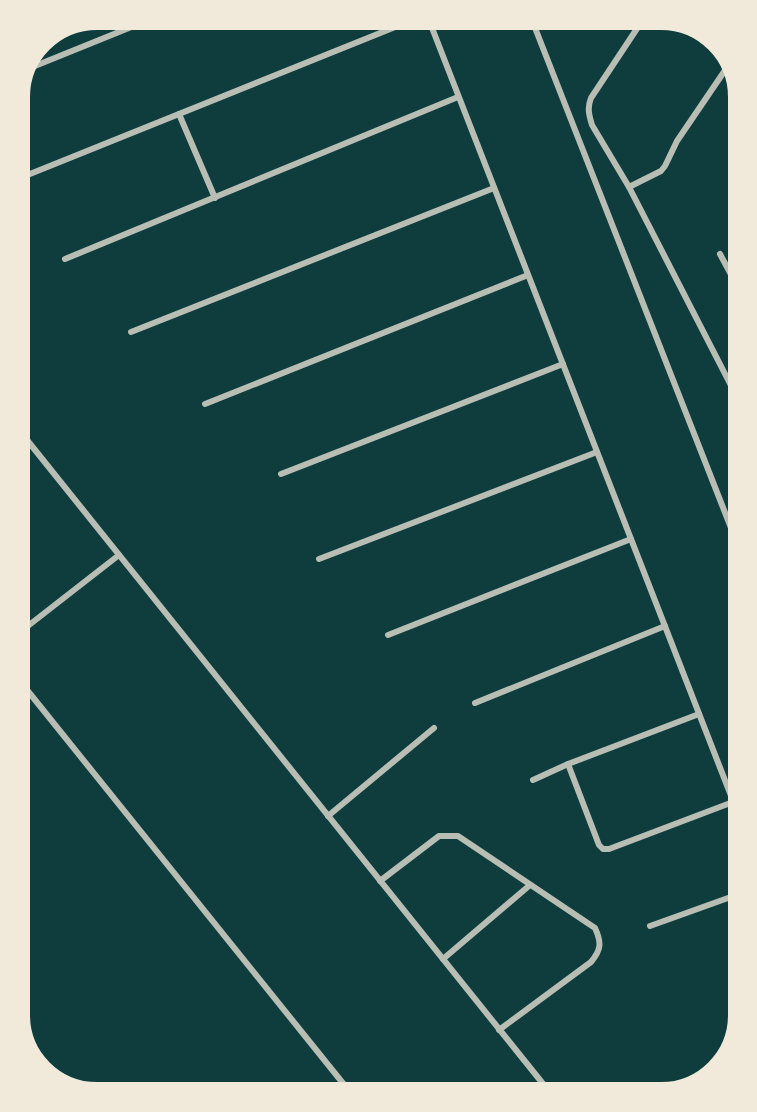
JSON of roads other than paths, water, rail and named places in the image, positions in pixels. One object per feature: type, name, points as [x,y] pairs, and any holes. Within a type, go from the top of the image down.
[{"type":"street","points":[[32,68],[136,25]]},
{"type":"street","points":[[26,176],[400,26]]},
{"type":"street","points":[[430,26],[732,799]]},
{"type":"street","points":[[534,26],[732,530]]},
{"type":"street","points":[[639,26],[588,106],[592,124],[629,187],[732,388]]},
{"type":"street","points":[[629,187],[661,171],[677,141],[726,69]]},
{"type":"street","points":[[65,259],[458,97]]},
{"type":"street","points":[[179,114],[215,198]]},
{"type":"street","points":[[131,332],[494,188]]},
{"type":"street","points":[[720,254],[732,276]]},
{"type":"street","points":[[205,404],[528,275]]},
{"type":"street","points":[[281,474],[563,364]]},
{"type":"street","points":[[26,438],[545,1086]]},
{"type":"street","points":[[319,559],[597,452]]},
{"type":"street","points":[[388,635],[631,539]]},
{"type":"street","points":[[25,628],[119,555]]},
{"type":"street","points":[[475,703],[665,626]]},
{"type":"street","points":[[25,688],[345,1086]]},
{"type":"street","points":[[533,780],[568,764],[699,714]]},
{"type":"street","points":[[328,816],[434,728]]},
{"type":"street","points":[[568,764],[599,845],[603,849],[609,849],[732,802]]},
{"type":"street","points":[[380,881],[439,836],[459,836],[596,928],[601,940],[600,951],[591,962],[499,1030]]},
{"type":"street","points":[[443,959],[530,885]]},
{"type":"street","points":[[650,926],[732,897]]}]
